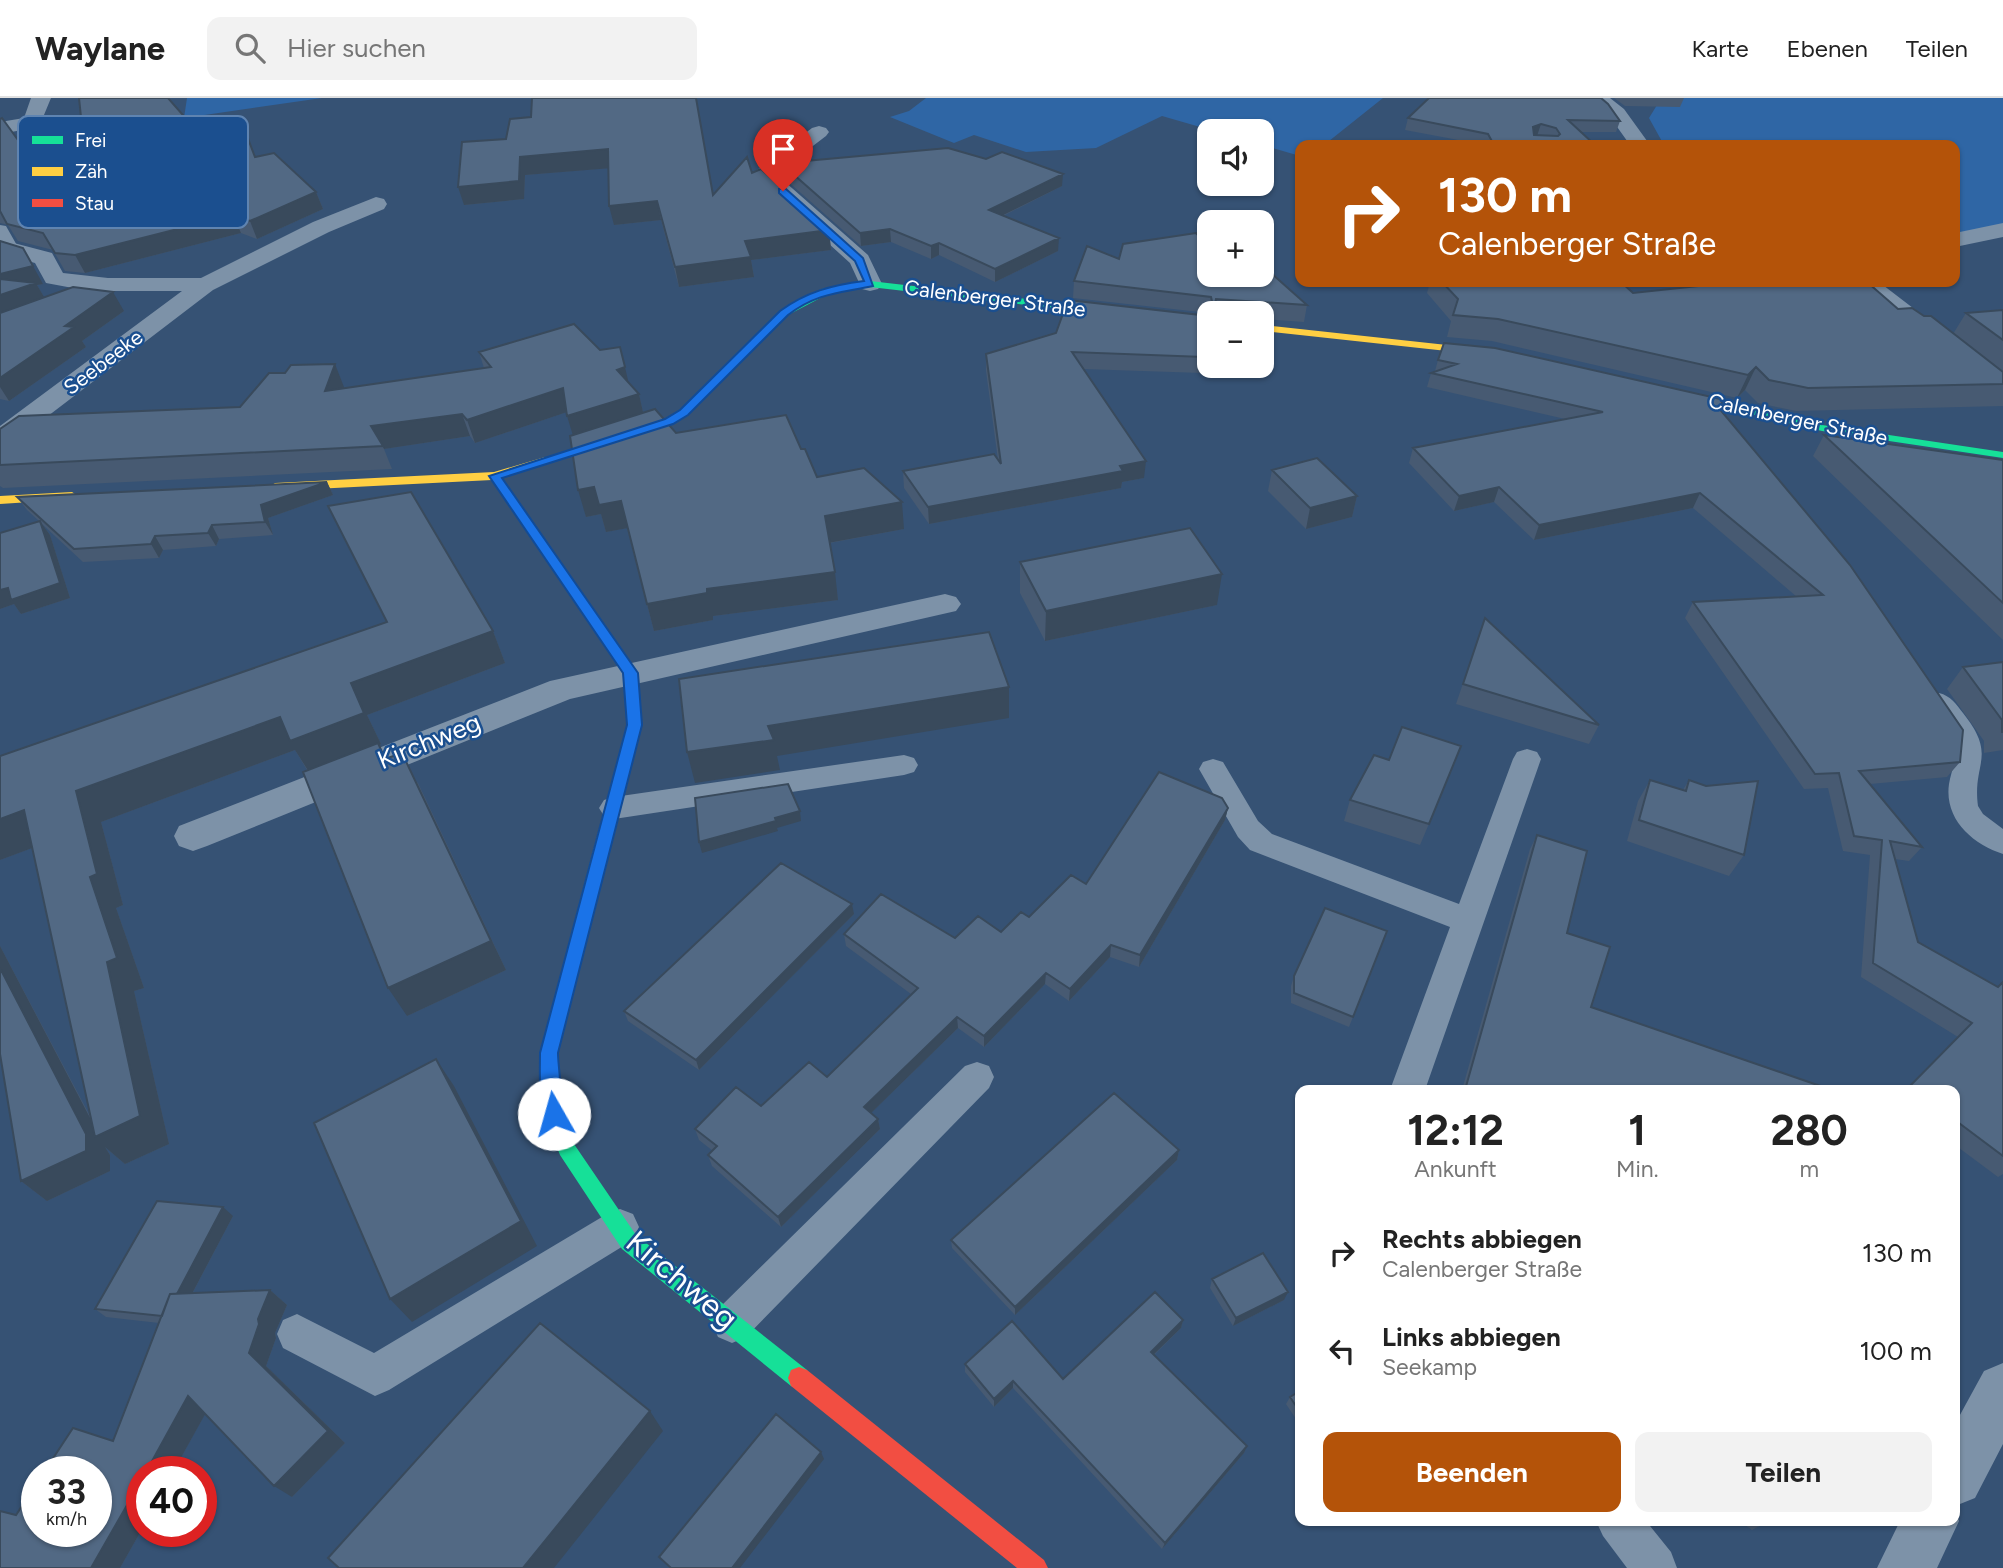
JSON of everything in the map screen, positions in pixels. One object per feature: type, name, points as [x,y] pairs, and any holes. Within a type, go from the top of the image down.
[{"type":"street","points":[[35,116],[41,98]]},
{"type":"street","points":[[1598,98],[1617,113],[1636,140]]},
{"type":"street","points":[[0,128],[18,125]]},
{"type":"street","points":[[819,132],[763,174],[860,260],[870,284]]},
{"type":"street","name":"Seebeeke","points":[[0,439],[205,285],[321,227],[376,204]]},
{"type":"street","points":[[1960,239],[2003,230]]},
{"type":"street","points":[[5,240],[44,258],[54,278],[76,285],[175,282],[205,285]]},
{"type":"street","name":"Calenberger Straße","points":[[261,487],[495,476],[669,422],[684,413],[784,313],[801,300],[834,288],[870,284],[1197,322]]},
{"type":"street","points":[[1870,287],[2003,390]]},
{"type":"street","points":[[1274,329],[1504,355]]},
{"type":"street","name":"Calenberger Straße","points":[[1660,389],[1822,428],[2003,455]]},
{"type":"street","points":[[495,476],[631,673]]},
{"type":"street","points":[[0,500],[82,496]]},
{"type":"street","name":"Kirchweg","points":[[193,836],[550,694],[631,673],[945,604]]},
{"type":"street","name":"Kirchweg","points":[[631,673],[634,725],[549,1053],[549,1084],[554,1114],[567,1149],[629,1242],[1036,1568]]},
{"type":"street","points":[[1960,1469],[2003,1390]]},
{"type":"street","points":[[1906,1568],[1928,1526]]},
{"type":"lane","points":[[72,303],[120,284]]},
{"type":"lane","points":[[1924,680],[1968,743],[1969,758],[1961,794],[1964,811],[1975,827],[2003,844]]},
{"type":"lane","points":[[1409,1085],[1527,759]]},
{"type":"lane","points":[[614,808],[904,765]]},
{"type":"lane","points":[[1213,769],[1248,830],[1261,842],[1469,921]]},
{"type":"lane","points":[[732,1323],[976,1077]]},
{"type":"lane","points":[[297,1334],[374,1376],[620,1227]]},
{"type":"lane","points":[[1622,1526],[1654,1568]]},
{"type":"shaded area","points":[[187,98],[322,98],[198,116],[184,116]]},
{"type":"shaded area","points":[[926,98],[1383,98],[1330,140],[1295,140],[1295,155],[1274,148],[1274,119],[1197,119],[1197,126],[1162,116],[1096,148],[1026,152],[974,135],[954,143],[890,117],[909,111]]},
{"type":"shaded area","points":[[1668,98],[2003,98],[2003,225],[1960,233],[1960,140],[1661,140],[1649,118],[1657,105]]},
{"type":"building","points":[[79,98],[168,98],[184,116],[81,116]]},
{"type":"building","points":[[532,98],[696,98],[713,195],[747,157],[752,173],[761,169],[829,230],[745,241],[751,257],[675,267],[657,201],[609,206],[608,149],[520,157],[519,181],[458,187],[462,142],[506,139],[510,119],[531,117]]},
{"type":"building","points":[[1429,98],[1601,98],[1620,121],[1568,120],[1590,140],[1491,140],[1488,134],[1408,118]],"holes":[[[1541,124],[1556,128],[1560,134],[1534,135],[1533,127]]]},
{"type":"building","points":[[2,118],[18,140],[18,227],[7,224],[0,211]]},
{"type":"building","points":[[248,139],[255,157],[274,153],[316,192],[250,221]]},
{"type":"building","points":[[948,148],[986,159],[1002,152],[1063,174],[989,210],[1059,238],[995,269],[939,243],[931,246],[890,229],[860,233],[784,166],[794,162]]},
{"type":"building","points":[[23,228],[182,228],[75,255],[55,253],[43,233]]},
{"type":"building","points":[[1196,233],[1197,287],[1274,287],[1274,276],[1307,305],[1274,301],[1212,301],[1211,297],[1074,281],[1087,246],[1119,259],[1123,244]]},
{"type":"building","points":[[0,241],[23,248],[33,266],[0,274]]},
{"type":"building","points":[[0,279],[36,283],[0,295]]},
{"type":"building","points":[[73,287],[113,292],[65,326],[74,327],[0,378],[0,313]]},
{"type":"building","points":[[1447,287],[1626,287],[1633,293],[1689,287],[1873,287],[1898,309],[1912,308],[1924,316],[1931,316],[2003,372],[2003,384],[1808,388],[1769,380],[1756,367],[1748,375],[1498,319],[1453,315],[1458,299]]},
{"type":"building","points":[[1068,300],[1197,315],[1197,357],[1072,352],[1146,461],[1120,466],[1123,471],[928,507],[903,471],[994,454],[1001,464],[986,354],[1056,333]]},
{"type":"building","points":[[2003,310],[2003,340],[1966,313]]},
{"type":"building","points":[[574,324],[600,350],[620,347],[625,367],[617,370],[639,394],[567,416],[563,388],[467,420],[462,414],[371,426],[383,446],[0,465],[0,429],[19,416],[240,407],[269,373],[285,373],[291,365],[335,364],[325,391],[491,367],[479,352]]},
{"type":"building","points":[[1444,343],[1495,348],[1725,400],[1718,407],[1850,565],[1963,730],[1960,762],[1859,771],[1922,847],[1890,841],[1918,942],[1998,987],[2003,982],[2003,1156],[1960,1124],[1960,1085],[1911,1085],[1972,1023],[1873,963],[1882,840],[1854,836],[1839,773],[1815,774],[1693,602],[1823,595],[1700,493],[1539,525],[1499,487],[1459,496],[1413,448],[1603,412],[1431,373],[1457,364],[1438,360]]},
{"type":"building","points":[[655,409],[676,433],[786,415],[817,477],[864,468],[902,502],[825,516],[835,572],[707,589],[707,593],[647,604],[621,501],[599,505],[594,487],[578,490],[570,436]]},
{"type":"building","points":[[1824,435],[2003,460],[2003,603]]},
{"type":"building","points":[[1317,458],[1357,496],[1310,508],[1272,470]]},
{"type":"building","points":[[327,482],[261,505],[265,522],[212,525],[208,533],[155,536],[151,544],[74,549],[17,497]]},
{"type":"building","points":[[411,492],[493,631],[351,683],[364,713],[290,741],[280,717],[76,791],[97,874],[90,877],[117,958],[107,962],[140,1116],[95,1137],[24,810],[0,819],[0,756],[387,622],[328,506]]},
{"type":"building","points":[[40,521],[60,583],[11,600],[8,588],[0,590],[0,533]]},
{"type":"building","points":[[1190,528],[1222,574],[1046,611],[1020,562]]},
{"type":"building","points":[[1485,618],[1599,725],[1463,684]]},
{"type":"building","points":[[989,632],[1009,687],[768,726],[774,740],[687,752],[679,679]]},
{"type":"building","points":[[2003,662],[2002,732],[2002,720],[1963,667]]},
{"type":"building","points":[[1402,727],[1461,746],[1429,824],[1350,800],[1374,755],[1389,760]]},
{"type":"building","points":[[378,743],[385,759],[402,753],[491,941],[388,988],[303,772]]},
{"type":"building","points":[[1159,772],[1222,798],[1228,808],[1140,955],[1111,945],[1070,989],[1046,973],[984,1036],[957,1017],[864,1107],[878,1119],[778,1217],[708,1155],[717,1146],[695,1129],[736,1087],[761,1106],[809,1062],[827,1077],[918,988],[844,934],[881,894],[955,938],[978,916],[1001,932],[1021,912],[1029,917],[1071,875],[1086,884]]},
{"type":"building","points":[[1650,780],[1686,791],[1689,780],[1706,786],[1758,781],[1744,855],[1639,820]]},
{"type":"building","points":[[788,784],[800,811],[775,818],[776,821],[699,842],[695,798]]},
{"type":"building","points":[[1537,835],[1587,851],[1567,933],[1610,947],[1591,1007],[1817,1085],[1466,1085]]},
{"type":"building","points":[[781,863],[852,904],[696,1060],[624,1011]]},
{"type":"building","points":[[1325,908],[1387,931],[1353,1017],[1294,993],[1294,976]]},
{"type":"building","points":[[0,968],[86,1134],[86,1151],[21,1181],[0,1054]]},
{"type":"building","points":[[436,1059],[521,1221],[390,1299],[314,1123]]},
{"type":"building","points":[[1114,1093],[1179,1150],[1015,1307],[951,1240]]},
{"type":"building","points":[[157,1201],[223,1207],[177,1294],[170,1294],[162,1316],[95,1309]]},
{"type":"building","points":[[1263,1253],[1288,1292],[1236,1318],[1212,1279]]},
{"type":"building","points":[[270,1290],[258,1319],[259,1324],[249,1353],[328,1431],[274,1486],[188,1396],[155,1456],[126,1456],[126,1507],[112,1531],[112,1456],[55,1456],[73,1428],[113,1441],[170,1294]]},
{"type":"building","points":[[1155,1292],[1183,1320],[1151,1352],[1247,1446],[1165,1543],[1013,1381],[994,1399],[965,1364],[1012,1321],[1063,1379]]},
{"type":"building","points":[[540,1323],[650,1411],[523,1568],[339,1568],[328,1558]]},
{"type":"building","points":[[776,1414],[821,1452],[732,1568],[671,1568],[659,1557]]},
{"type":"building","points":[[21,1507],[21,1547],[103,1547],[91,1568],[0,1568],[0,1511],[16,1515]]},
{"type":"traffic: fast","points":[[545,461],[657,428],[684,413],[784,313],[825,291],[870,284],[1070,307]]},
{"type":"traffic: fast","points":[[1672,392],[1822,428],[2003,455]]},
{"type":"traffic: fast","points":[[599,859],[549,1053],[553,1114],[567,1149],[629,1242],[799,1378]]},
{"type":"traffic: slow","points":[[1070,307],[1197,322]]},
{"type":"traffic: slow","points":[[1274,329],[1493,353]]},
{"type":"traffic: slow","points":[[275,487],[495,476],[545,461]]},
{"type":"traffic: slow","points":[[495,476],[631,673],[634,725],[599,859]]},
{"type":"traffic: slow","points":[[0,500],[72,496]]},
{"type":"traffic: jam","points":[[799,1378],[1036,1568]]},
{"type":"route","points":[[554,1114],[549,1084],[549,1053],[634,725],[631,673],[495,476],[657,428],[669,422],[684,413],[784,313],[801,300],[834,288],[870,284],[860,260],[783,191]]}]
